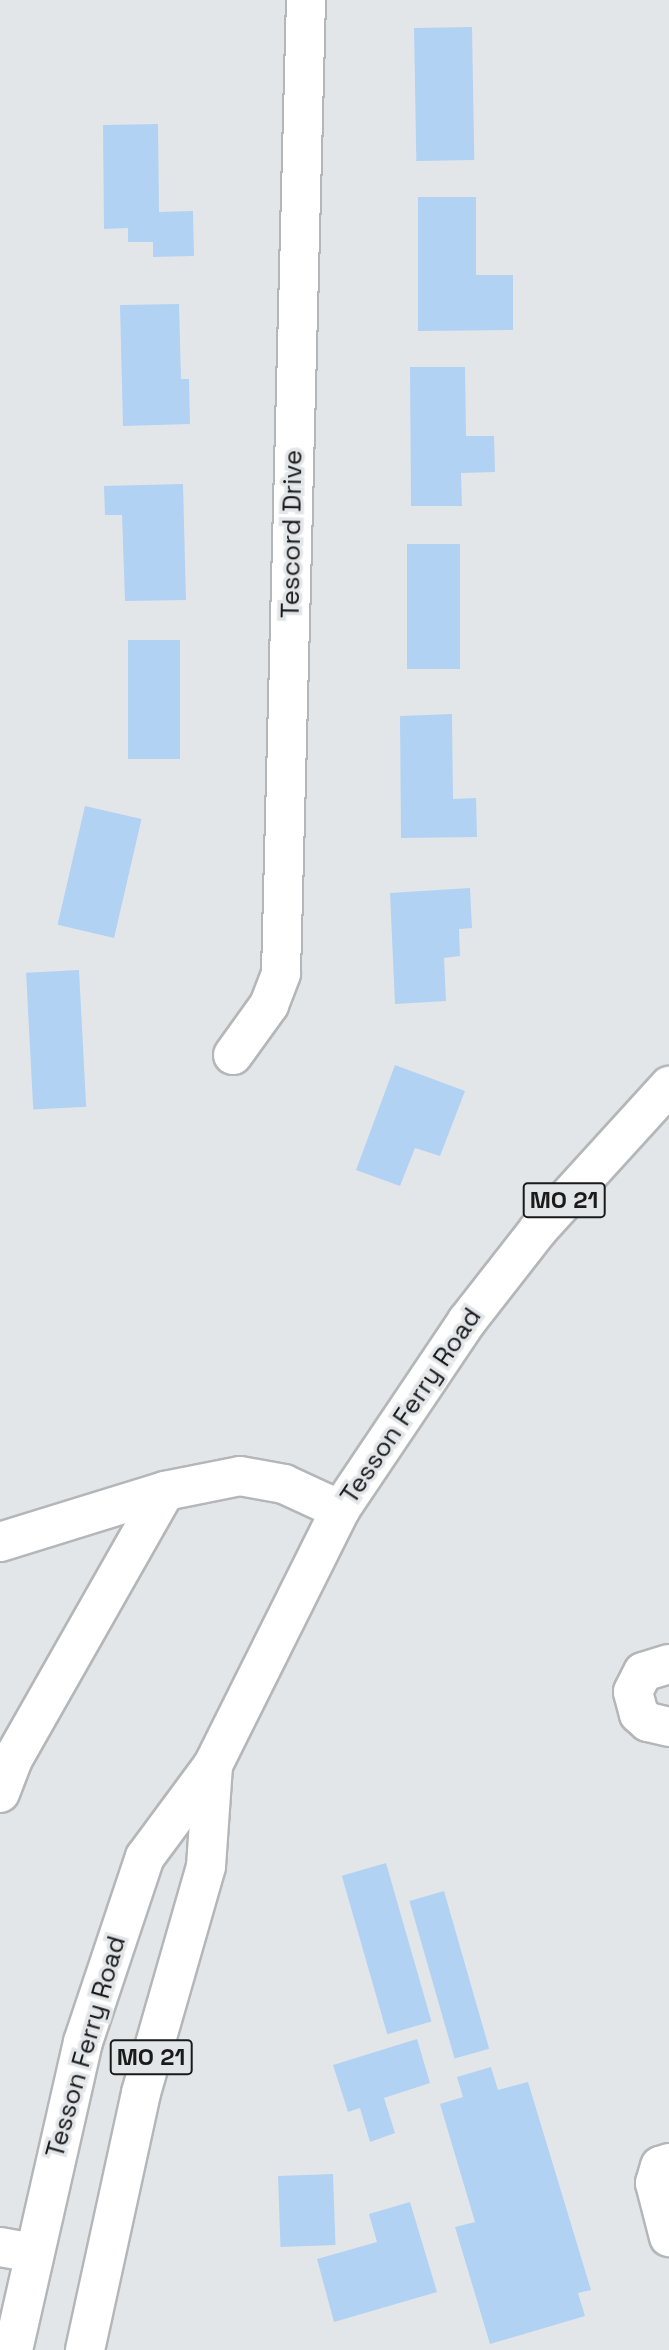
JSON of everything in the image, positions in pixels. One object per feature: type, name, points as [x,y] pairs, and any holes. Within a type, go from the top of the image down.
[{"type":"main road","name":"Tescord Drive","points":[[233,1055],[269,1005],[281,973],[306,0]]},
{"type":"main road","name":"Tesson Ferry Road","points":[[13,2350],[16,2250],[145,1857],[213,1765],[340,1510],[467,1321],[538,1230],[669,1086]]},
{"type":"main road","points":[[0,1542],[165,1491],[240,1476],[284,1484],[340,1510]]},
{"type":"main road","points":[[0,1793],[13,1759],[165,1491]]},
{"type":"main road","points":[[669,1664],[643,1672],[633,1692],[639,1714],[648,1722],[669,1727]]},
{"type":"main road","name":"Tesson Ferry Road","points":[[85,2350],[141,2093],[206,1866],[213,1765]]},
{"type":"main road","points":[[669,2163],[660,2165],[655,2183],[669,2237]]},
{"type":"building","points":[[472,27],[474,160],[416,161],[414,28]]},
{"type":"building","points":[[158,124],[159,212],[193,211],[194,256],[153,257],[153,242],[128,242],[128,228],[104,229],[103,125]]},
{"type":"building","points":[[418,197],[476,197],[476,275],[513,275],[513,330],[418,331]]},
{"type":"building","points":[[179,304],[181,379],[189,379],[190,424],[123,426],[120,305]]},
{"type":"building","points":[[410,367],[465,367],[466,436],[494,436],[495,472],[461,473],[462,506],[411,506]]},
{"type":"building","points":[[183,484],[186,600],[125,601],[122,515],[105,515],[104,486]]},
{"type":"building","points":[[407,544],[460,544],[460,669],[407,669]]},
{"type":"building","points":[[128,640],[180,640],[180,759],[128,759]]},
{"type":"building","points":[[452,714],[453,799],[476,798],[477,837],[401,838],[400,716]]},
{"type":"building","points":[[85,806],[142,819],[114,938],[58,925]]},
{"type":"building","points":[[470,888],[472,928],[459,929],[460,956],[444,958],[446,1001],[395,1004],[390,893]]},
{"type":"building","points":[[79,970],[86,1107],[33,1110],[26,973]]},
{"type":"building","points":[[395,1065],[465,1091],[440,1156],[415,1148],[400,1186],[356,1170]]},
{"type":"building","points":[[386,1863],[431,2022],[387,2034],[342,1876]]},
{"type":"building","points":[[444,1891],[489,2049],[455,2059],[409,1901]]},
{"type":"building","points":[[417,2039],[430,2083],[384,2098],[395,2133],[370,2142],[360,2108],[348,2112],[333,2065]]},
{"type":"building","points":[[491,2067],[498,2090],[528,2082],[591,2290],[578,2293],[585,2316],[490,2344],[455,2227],[475,2222],[440,2104],[463,2097],[457,2077]]},
{"type":"building","points":[[333,2174],[335,2245],[281,2247],[278,2176]]},
{"type":"building","points":[[410,2202],[437,2292],[334,2322],[317,2259],[377,2242],[369,2214]]}]
